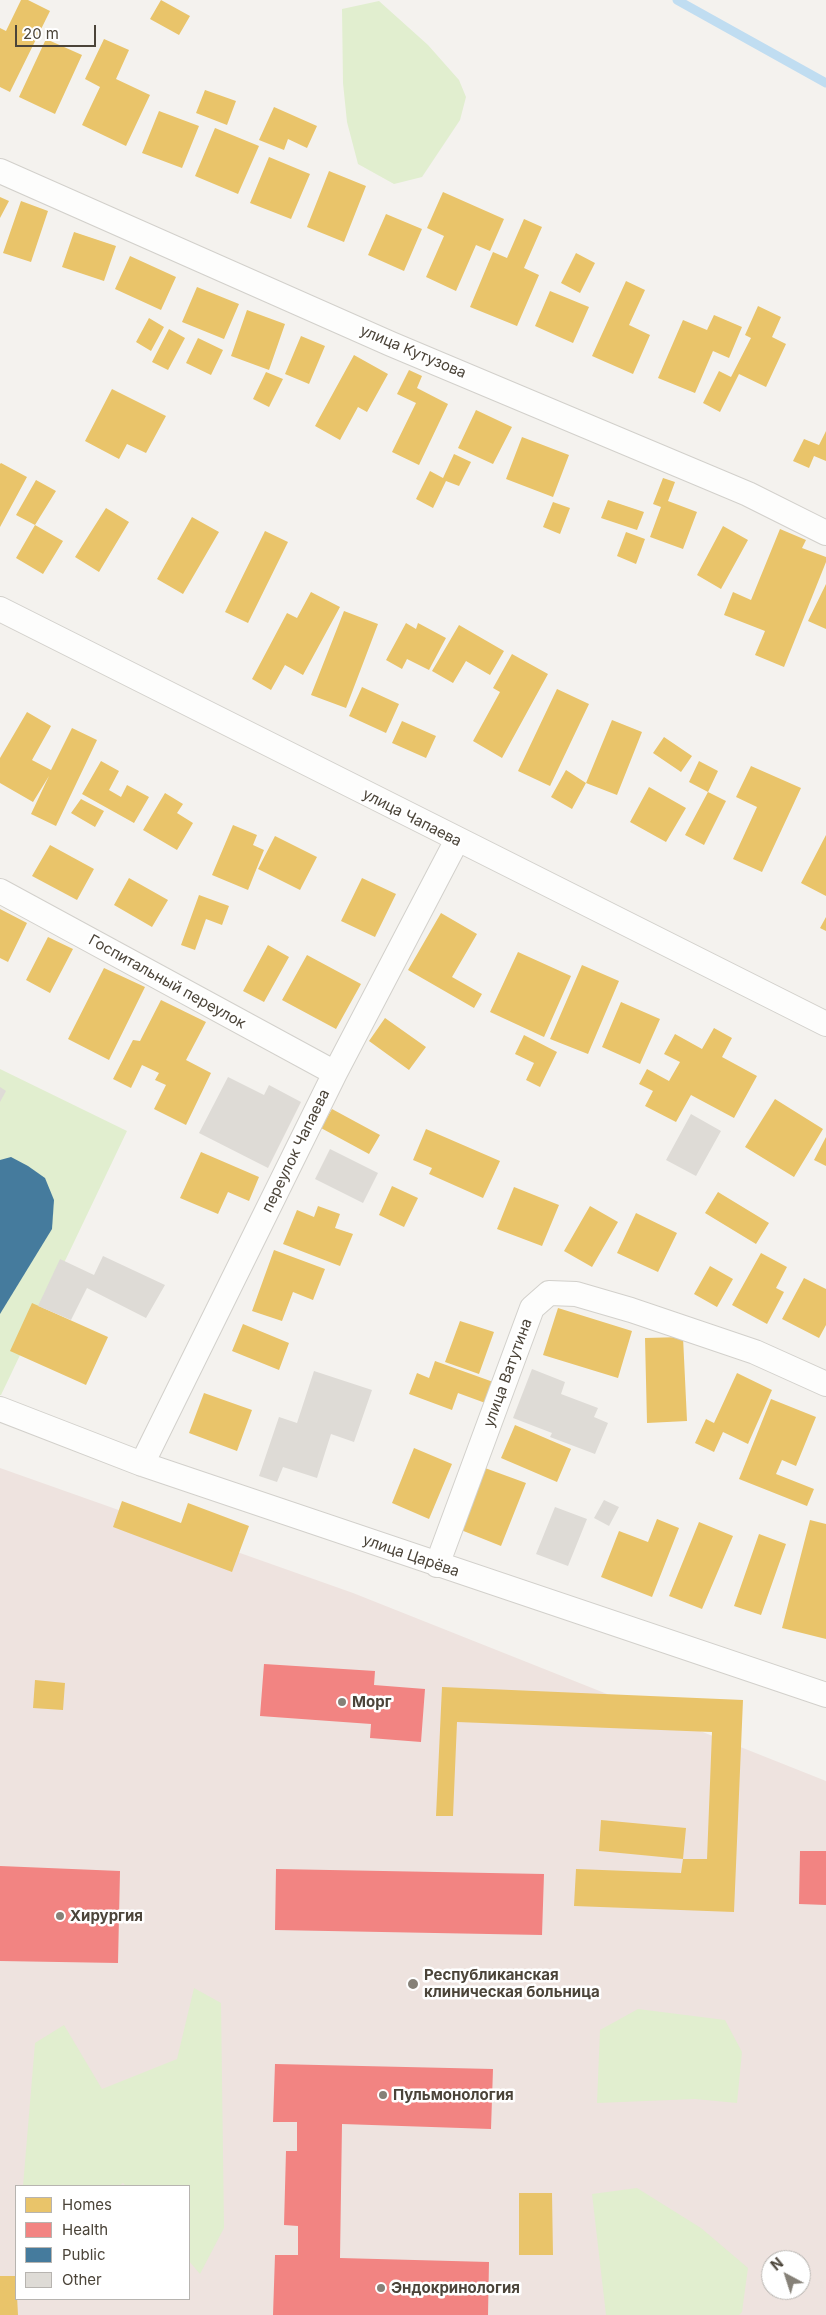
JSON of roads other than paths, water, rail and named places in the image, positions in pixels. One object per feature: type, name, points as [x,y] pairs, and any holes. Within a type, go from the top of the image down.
[{"type":"street","name":"улица Кутузова","points":[[0,171],[391,344],[748,494],[826,533]]},
{"type":"street","name":"улица Чапаева","points":[[0,609],[826,1024]]},
{"type":"street","name":"переулок Чапаева","points":[[142,1464],[334,1073],[457,840]]},
{"type":"street","name":"Госпитальный переулок","points":[[0,891],[334,1073]]},
{"type":"street","name":"улица Ватутина","points":[[437,1565],[532,1308],[549,1293],[576,1294],[631,1310],[755,1352],[826,1384]]},
{"type":"street","name":"улица Царёва","points":[[0,1409],[142,1464],[826,1695]]},
{"type":"waterway","points":[[677,0],[826,83]]},
{"type":"place","name":"Морг","points":[[342,1702]]},
{"type":"place","name":"Хирургия","points":[[60,1916]]},
{"type":"place","name":"Республиканская клиническая больница","points":[[413,1984]]},
{"type":"place","name":"Пульмонология","points":[[383,2095]]},
{"type":"place","name":"Эндокринология","points":[[381,2288]]}]
